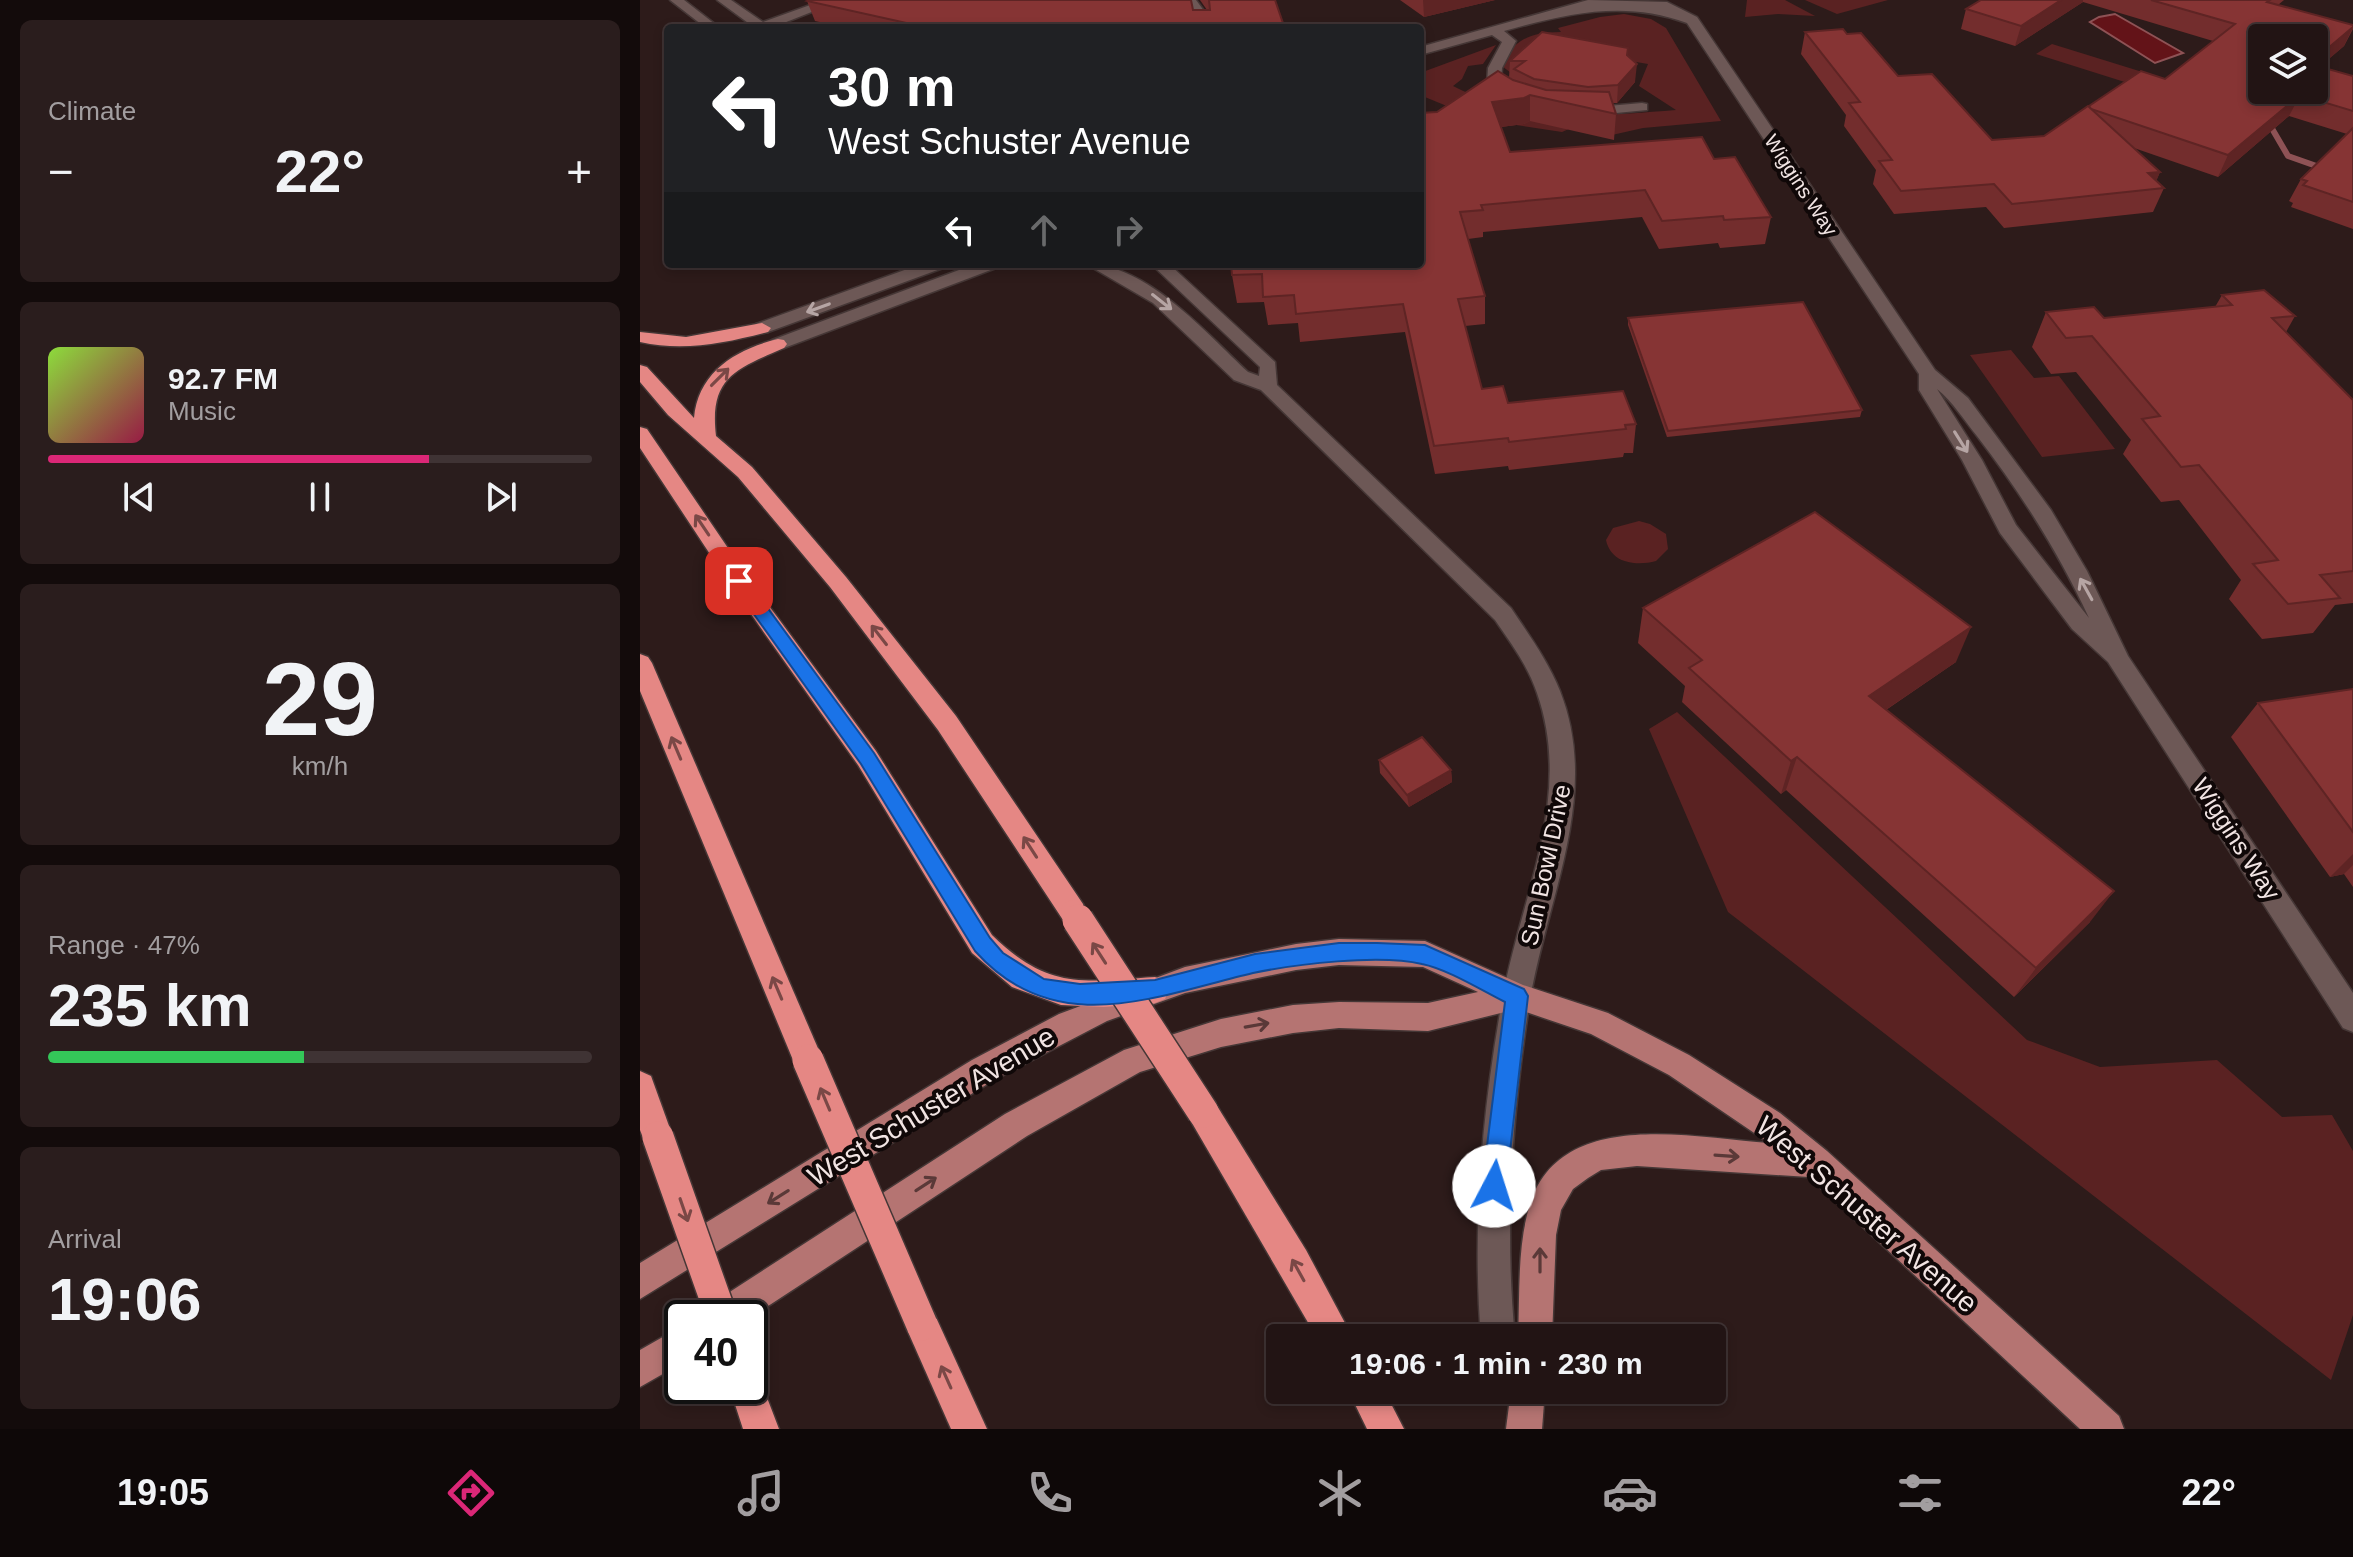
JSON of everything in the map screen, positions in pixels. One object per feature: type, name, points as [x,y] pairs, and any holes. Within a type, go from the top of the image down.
[{"type":"highway","points":[[640,337],[660,343],[691,343],[762,328]]},
{"type":"highway","points":[[706,438],[701,411],[705,395],[715,380],[727,369],[778,344]]},
{"type":"highway","points":[[640,371],[675,411],[745,472],[838,582],[947,723],[1203,1112],[1328,1324]]},
{"type":"highway","points":[[640,433],[739,581],[867,758],[982,944],[996,960],[1040,988],[1063,994],[1155,990]]},
{"type":"highway","points":[[640,663],[969,1429]]},
{"type":"highway","points":[[640,1086],[715,1300]]},
{"type":"highway","points":[[752,1404],[761,1429]]},
{"type":"highway","points":[[1373,1404],[1386,1429]]},
{"type":"main road","name":"West Schuster Avenue","points":[[640,1282],[1030,1044],[1100,1010],[1155,990],[1255,963],[1339,952],[1425,954],[1517,996],[1598,1023],[1679,1065],[1769,1124],[1816,1162],[2106,1429]]},
{"type":"main road","points":[[749,1300],[1026,1119],[1134,1060],[1181,1043],[1252,1026],[1339,1015],[1428,1017],[1517,996]]},
{"type":"main road","points":[[1536,1324],[1540,1235],[1546,1205],[1562,1178],[1597,1155],[1637,1150],[1816,1162]]},
{"type":"main road","points":[[640,1370],[664,1355]]},
{"type":"main road","points":[[1523,1429],[1526,1404]]},
{"type":"street","points":[[676,0],[709,24]]},
{"type":"street","points":[[723,0],[756,24]]},
{"type":"street","points":[[773,24],[836,0]]},
{"type":"street","points":[[1190,0],[1205,24]]},
{"type":"street","points":[[1424,50],[1591,3],[1625,0]]},
{"type":"street","name":"Wiggins Way","points":[[1625,0],[1667,6],[1688,16],[1705,37],[1928,374],[1953,389],[2042,509],[2102,618],[2118,659],[2353,1018]]},
{"type":"street","points":[[1493,29],[1509,41],[1495,68],[1494,83],[1501,90],[1532,102]]},
{"type":"street","points":[[1568,110],[1604,112],[1642,107]]},
{"type":"street","points":[[762,328],[926,268]]},
{"type":"street","points":[[778,344],[979,268]]},
{"type":"street","points":[[1101,268],[1159,299],[1241,376],[1268,386]]},
{"type":"street","name":"Sun Bowl Drive","points":[[1163,268],[1269,366],[1268,386],[1503,614],[1532,656],[1547,687],[1560,732],[1565,787],[1555,849],[1517,996],[1503,1095],[1494,1199],[1493,1295],[1496,1324]]},
{"type":"street","name":"Wiggins Way","points":[[1928,374],[1928,390],[1972,460],[2007,528],[2080,623],[2118,659]]},
{"type":"street","points":[[1516,1404],[1523,1429]]},
{"type":"shaded area","points":[[1747,0],[1785,0],[1815,16],[1778,14],[1745,17]]},
{"type":"shaded area","points":[[1805,0],[1888,0],[1837,14]]},
{"type":"shaded area","points":[[1624,14],[1651,19],[1666,28],[1721,121],[1643,128],[1612,135],[1580,124],[1562,132],[1459,111],[1424,97],[1424,72],[1496,45],[1483,64],[1468,66],[1462,79],[1453,86],[1508,107],[1535,112],[1590,115],[1676,110],[1639,86],[1648,64],[1542,46],[1511,73],[1502,66],[1501,61],[1526,38],[1561,32],[1558,28]]},
{"type":"shaded area","points":[[2115,14],[2183,53],[2155,63],[2090,22]]},
{"type":"shaded area","points":[[2052,44],[2165,79],[2150,90],[2036,54]]},
{"type":"shaded area","points":[[2011,350],[2034,378],[2059,376],[2115,449],[2042,457],[1970,355]]},
{"type":"shaded area","points":[[1639,521],[1666,534],[1668,549],[1656,561],[1633,563],[1619,559],[1609,548],[1606,540],[1613,528]]},
{"type":"shaded area","points":[[1677,712],[2027,1040],[2100,1067],[2217,1060],[2282,1117],[2332,1115],[2353,1151],[2353,1315],[2331,1380],[1728,912],[1649,729]]},
{"type":"building","points":[[1191,0],[1193,10],[1210,10],[1209,0],[1275,0],[1284,24],[911,24],[807,1]]},
{"type":"building","points":[[1981,0],[2061,0],[2021,26],[1966,9]]},
{"type":"building","points":[[2151,0],[2270,0],[2267,2],[2353,27],[2328,48],[2328,24],[2248,24],[2248,104],[2289,104],[2228,155],[2089,106],[2141,71],[2165,79],[2235,24]]},
{"type":"building","points":[[1843,29],[1847,34],[1861,33],[1898,76],[1932,74],[1992,140],[2044,136],[2088,106],[2160,172],[2148,173],[2164,188],[2012,204],[1994,184],[1901,191],[1879,161],[1892,160],[1849,103],[1860,102],[1805,32]]},
{"type":"building","points":[[1542,32],[1628,48],[1627,55],[1637,64],[1618,85],[1588,87],[1534,79],[1514,69],[1525,61],[1510,61]]},
{"type":"building","points":[[2328,69],[2353,76],[2353,111],[2328,103]]},
{"type":"building","points":[[1498,71],[1513,80],[1546,90],[1609,92],[1616,114],[1530,95],[1492,102],[1510,152],[1702,137],[1714,159],[1735,157],[1771,217],[1724,220],[1723,216],[1662,221],[1645,190],[1481,205],[1483,210],[1460,212],[1485,296],[1458,299],[1482,389],[1503,386],[1508,403],[1623,391],[1636,424],[1625,425],[1626,429],[1509,442],[1508,438],[1434,446],[1403,304],[1296,314],[1294,295],[1263,297],[1262,274],[1232,275],[1231,268],[1424,268],[1424,113],[1437,112]]},
{"type":"building","points":[[2353,128],[2353,202],[2303,185],[2307,181],[2301,179]]},
{"type":"building","points":[[2264,290],[2295,316],[2272,318],[2353,400],[2353,571],[2320,575],[2340,598],[2288,604],[2253,564],[2278,560],[2199,465],[2181,467],[2142,419],[2160,416],[2092,336],[2066,338],[2046,312],[2094,307],[2104,318],[2232,305],[2222,295]]},
{"type":"building","points":[[1803,302],[1862,410],[1668,431],[1628,318]]},
{"type":"building","points":[[1815,512],[1971,627],[1869,696],[2114,891],[2036,968],[1797,757],[1791,761],[1689,668],[1702,660],[1643,608]]},
{"type":"building","points":[[2353,689],[2353,832],[2258,703]]},
{"type":"building","points":[[1422,737],[1451,770],[1407,795],[1379,760]]},
{"type":"waterway","points":[[2267,120],[2288,156],[2353,179]]},
{"type":"route","points":[[739,581],[867,758],[982,944],[996,960],[1040,988],[1063,994],[1155,990],[1255,963],[1339,952],[1377,952],[1425,954],[1517,996],[1494,1186]]}]
